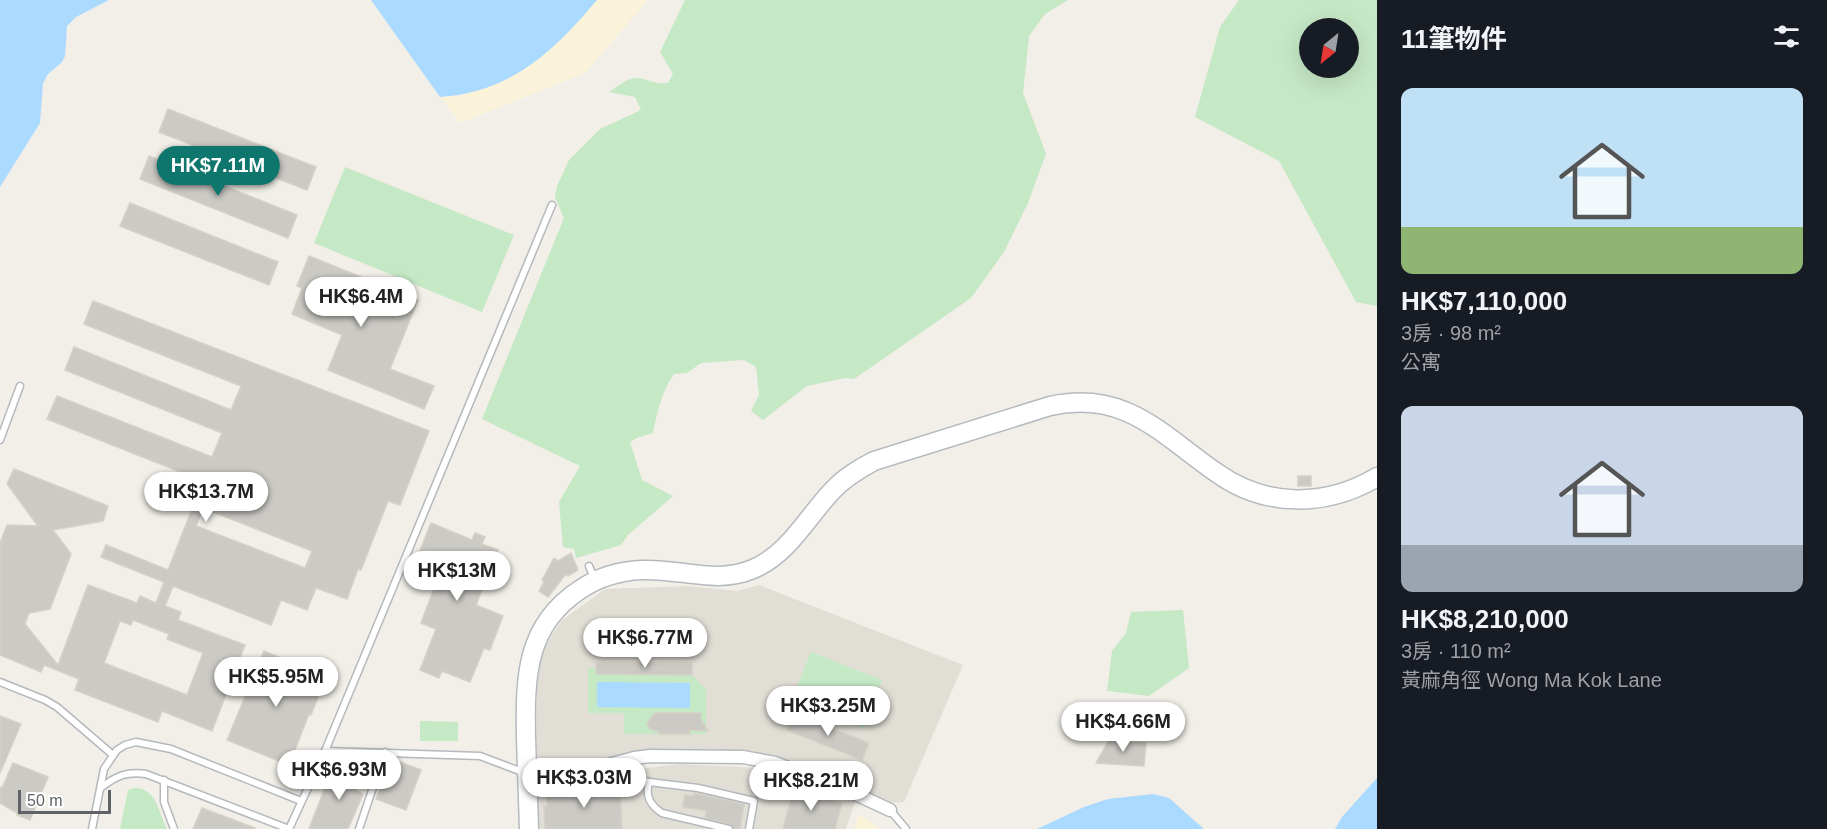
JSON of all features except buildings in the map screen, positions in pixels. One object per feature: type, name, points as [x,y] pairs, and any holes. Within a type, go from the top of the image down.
[{"type":"street","points":[[529,829],[525,689],[532,652],[544,627],[560,606],[592,574],[632,570],[666,570],[709,577],[729,576],[750,570],[779,553],[833,490],[864,466],[897,452],[1050,406],[1071,402],[1106,404],[1132,413],[1163,431],[1224,478],[1266,496],[1302,500],[1324,498],[1346,492],[1377,477]]},
{"type":"street","points":[[527,778],[561,778],[634,758],[657,756],[754,758],[775,763],[844,789],[890,810]]},
{"type":"lane","points":[[102,788],[112,779],[126,773],[146,774],[289,829],[325,751],[552,205]]},
{"type":"lane","points":[[0,440],[20,386]]},
{"type":"lane","points":[[0,682],[57,707],[113,755]]},
{"type":"lane","points":[[92,829],[104,769],[113,755],[125,745],[136,742],[171,749],[301,801]]},
{"type":"lane","points":[[325,751],[480,756],[527,778]]},
{"type":"lane","points":[[359,829],[385,752]]},
{"type":"lane","points":[[602,767],[607,773],[649,782],[698,788],[754,801],[749,829]]},
{"type":"lane","points":[[164,780],[164,802],[174,829]]},
{"type":"lane","points":[[649,782],[646,791],[650,801],[662,813],[729,829]]},
{"type":"lane","points":[[890,810],[906,829]]},
{"type":"shaded area","points":[[759,585],[963,665],[904,802],[883,803],[795,764],[669,750],[536,780],[537,685],[542,651],[562,620],[605,589],[688,586],[737,591]]},
{"type":"shaded area","points":[[678,764],[759,768],[783,773],[855,801],[846,829],[532,829],[530,793],[632,770]]},
{"type":"green space","points":[[685,0],[1068,0],[1045,14],[1029,36],[1023,93],[1046,154],[1028,203],[1004,252],[971,298],[854,379],[845,378],[807,386],[763,420],[751,411],[759,395],[756,367],[744,360],[701,363],[687,373],[674,374],[660,402],[653,433],[630,442],[642,480],[673,496],[628,535],[621,545],[576,558],[574,549],[563,547],[559,502],[580,466],[482,419],[564,218],[555,198],[557,186],[569,160],[600,129],[641,110],[635,97],[609,92],[634,78],[668,83],[673,74],[660,52]]},
{"type":"green space","points":[[1239,0],[1377,0],[1377,306],[1356,302],[1279,161],[1195,117],[1220,27]]},
{"type":"green space","points":[[345,167],[514,235],[482,312],[314,243]]},
{"type":"green space","points":[[1183,610],[1189,668],[1149,696],[1107,691],[1112,651],[1126,633],[1131,612]]},
{"type":"green space","points":[[811,652],[882,680],[864,728],[792,699]]},
{"type":"green space","points":[[596,663],[692,663],[692,675],[706,689],[706,734],[624,734],[624,713],[588,713],[588,668],[596,668]]},
{"type":"green space","points":[[420,721],[458,722],[458,741],[420,741]]},
{"type":"green space","points":[[141,789],[152,796],[167,829],[120,829],[128,790]]},
{"type":"sand","points":[[597,0],[648,0],[585,73],[460,123],[440,97],[461,96],[569,32]]},
{"type":"sand","points":[[859,814],[880,829],[854,829]]},
{"type":"water","points":[[0,0],[109,0],[76,17],[67,26],[65,56],[62,62],[48,74],[43,83],[40,123],[0,187]]},
{"type":"water","points":[[371,0],[597,0],[564,36],[529,66],[488,87],[465,94],[440,97]]},
{"type":"water","points":[[597,682],[690,683],[690,708],[597,707]]},
{"type":"water","points":[[1377,778],[1377,829],[1335,829],[1342,817]]},
{"type":"water","points":[[1153,794],[1169,798],[1204,829],[1037,829],[1084,807],[1108,799]]}]
